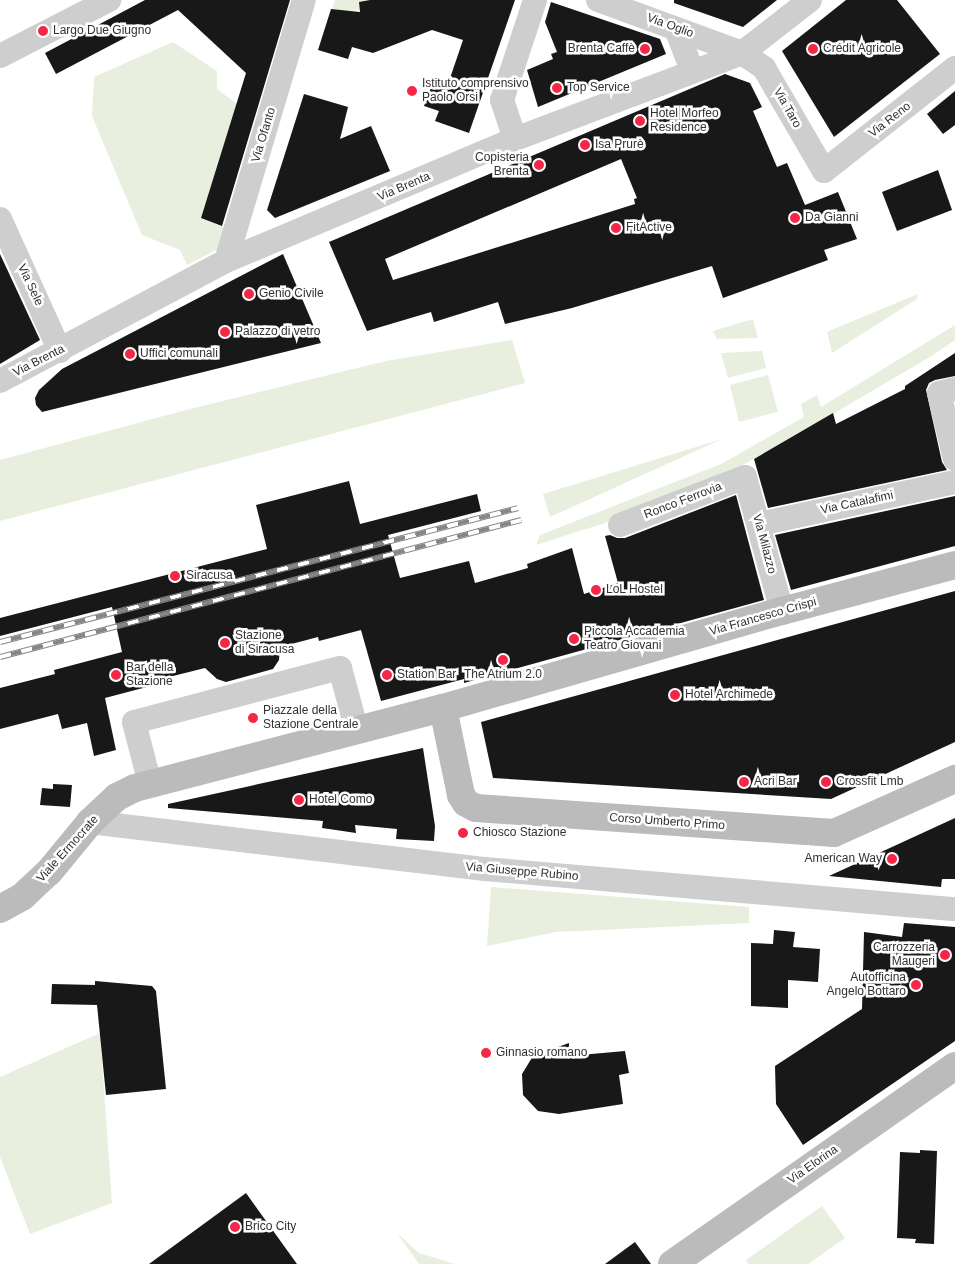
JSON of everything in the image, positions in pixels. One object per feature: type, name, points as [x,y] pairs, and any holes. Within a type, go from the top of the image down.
[{"type":"main road","name":"Via Francesco Crispi","points":[[357,731],[782,611],[955,565]]},
{"type":"main road","name":"Corso Umberto Primo","points":[[443,708],[461,796],[466,803],[476,808],[834,833],[955,779]]},
{"type":"main road","name":"Viale Ermocrate","points":[[0,909],[23,896],[50,872],[90,822],[116,797],[142,786],[357,731]]},
{"type":"main road","name":"Via Elorina","points":[[672,1264],[955,1066]]},
{"type":"street","points":[[0,56],[109,0]]},
{"type":"street","points":[[515,139],[502,100],[535,0]]},
{"type":"street","name":"Via Brenta","points":[[0,381],[60,351],[226,261],[515,139],[692,70],[742,53],[810,0]]},
{"type":"street","name":"Via Oglio","points":[[609,2],[742,53]]},
{"type":"street","name":"Via Ofanto","points":[[226,261],[303,5]]},
{"type":"street","points":[[676,28],[692,70]]},
{"type":"street","name":"Via Taro","points":[[742,53],[764,68],[824,171]]},
{"type":"street","name":"Via Reno","points":[[824,171],[955,68]]},
{"type":"street","name":"Via Sele","points":[[0,219],[60,351]]},
{"type":"street","points":[[955,389],[939,393],[955,459]]},
{"type":"street","name":"Via Milazzo","points":[[745,477],[782,611]]},
{"type":"street","name":"Ronco Ferrovia","points":[[620,525],[745,477]]},
{"type":"street","name":"Via Catalafimi","points":[[759,524],[955,482]]},
{"type":"street","points":[[140,828],[129,818],[127,805],[142,786],[134,722],[340,668],[357,731]]},
{"type":"street","name":"Via Giuseppe Rubino","points":[[90,822],[485,869],[955,909]]},
{"type":"green space","points":[[335,0],[370,0],[359,2],[360,10],[347,11],[332,9]]},
{"type":"green space","points":[[173,42],[217,71],[217,89],[237,104],[201,218],[226,228],[220,248],[187,265],[180,250],[142,235],[92,116],[94,77]]},
{"type":"green space","points":[[918,294],[917,299],[832,353],[827,332]]},
{"type":"green space","points":[[753,319],[758,338],[717,339],[713,331]]},
{"type":"green space","points":[[955,325],[955,340],[930,357],[778,446],[718,478],[602,524],[536,545],[540,535],[721,464],[804,417],[801,404],[817,395],[821,407]]},
{"type":"green space","points":[[512,340],[525,383],[0,521],[0,460],[186,410],[386,361]]},
{"type":"green space","points":[[762,351],[766,368],[728,378],[721,353]]},
{"type":"green space","points":[[768,375],[778,412],[739,422],[730,385]]},
{"type":"green space","points":[[722,439],[550,517],[543,494]]},
{"type":"green space","points":[[491,887],[749,907],[749,923],[556,932],[487,946]]},
{"type":"green space","points":[[100,1033],[112,1203],[30,1234],[0,1157],[0,1077]]},
{"type":"green space","points":[[822,1206],[845,1238],[808,1264],[748,1264],[746,1260]]},
{"type":"green space","points":[[397,1233],[419,1253],[455,1264],[419,1264]]},
{"type":"building","points":[[145,0],[290,0],[222,226],[201,218],[246,73],[178,10],[56,74],[45,53]]},
{"type":"building","points":[[370,0],[515,0],[469,133],[435,121],[439,111],[424,106],[433,82],[447,87],[463,40],[432,30],[373,53],[352,47],[348,59],[318,50],[331,9],[360,12],[359,2]]},
{"type":"building","points":[[674,0],[777,0],[743,27],[674,3]]},
{"type":"building","points":[[846,0],[897,0],[940,54],[834,137],[782,51]]},
{"type":"building","points":[[551,2],[660,39],[666,54],[538,107],[527,70],[553,59],[551,54],[557,52],[545,22]]},
{"type":"building","points":[[725,74],[750,83],[762,107],[753,111],[777,167],[787,163],[805,205],[838,192],[857,239],[824,250],[828,260],[723,298],[712,266],[572,308],[505,324],[498,302],[434,322],[431,312],[367,331],[329,242]],"holes":[[[621,159],[637,198],[634,199],[635,204],[393,280],[385,259]]]},
{"type":"building","points":[[955,91],[955,125],[943,134],[927,114]]},
{"type":"building","points":[[304,94],[348,107],[340,139],[371,126],[390,171],[275,218],[267,210]]},
{"type":"building","points":[[938,170],[952,210],[897,231],[882,192]]},
{"type":"building","points":[[0,254],[40,340],[0,364]]},
{"type":"building","name":"Palazzo di vetro","points":[[283,254],[321,343],[42,412],[36,405],[35,398],[39,390],[62,369]]},
{"type":"building","points":[[955,353],[955,376],[935,380],[929,383],[926,390],[942,462],[947,470],[768,508],[754,459],[833,413],[836,424],[905,389],[905,386]]},
{"type":"building","points":[[349,481],[360,524],[477,494],[481,511],[388,535],[400,578],[469,561],[475,583],[528,568],[527,564],[572,548],[584,594],[618,583],[605,536],[625,538],[736,495],[764,600],[464,683],[464,679],[381,701],[361,630],[319,641],[318,637],[280,647],[279,660],[273,669],[226,682],[217,679],[205,668],[161,679],[162,683],[105,698],[116,750],[94,756],[87,723],[62,729],[58,714],[0,729],[0,688],[55,674],[54,670],[122,652],[112,607],[0,636],[0,618],[267,549],[256,505]]},
{"type":"building","points":[[955,496],[955,546],[791,590],[775,535]]},
{"type":"building","points":[[955,591],[955,742],[831,799],[493,778],[481,722]]},
{"type":"building","points":[[423,748],[435,826],[434,841],[396,839],[397,829],[355,825],[356,833],[322,828],[323,821],[168,808],[168,804]]},
{"type":"building","points":[[53,784],[72,785],[70,807],[40,805],[42,788],[53,789]]},
{"type":"building","points":[[955,818],[955,879],[942,879],[941,887],[829,876]]},
{"type":"building","points":[[904,923],[955,927],[955,1041],[803,1145],[776,1104],[775,1066],[862,1009],[864,932],[902,937]]},
{"type":"building","points":[[774,930],[795,932],[793,947],[820,949],[818,982],[788,980],[788,1008],[751,1006],[751,943],[773,944]]},
{"type":"building","points":[[95,981],[152,986],[156,991],[166,1089],[106,1095],[97,1005],[51,1004],[52,984],[95,985]]},
{"type":"building","points":[[569,1043],[569,1056],[625,1051],[629,1073],[619,1075],[623,1104],[559,1114],[538,1111],[523,1095],[522,1074],[533,1056]]},
{"type":"building","points":[[920,1150],[937,1151],[934,1244],[915,1243],[916,1239],[897,1238],[900,1152],[920,1153]]},
{"type":"building","name":"Brico City","points":[[246,1193],[297,1264],[149,1264]]},
{"type":"building","points":[[635,1242],[651,1264],[605,1264]]},
{"type":"railway","points":[[0,642],[518,508]]},
{"type":"railway","points":[[0,657],[521,520]]},
{"type":"place","name":"Largo Due Giugno","points":[[43,31]]},
{"type":"place","name":"Brenta Caffè","points":[[645,49]]},
{"type":"place","name":"Crédit Agricole","points":[[813,49]]},
{"type":"place","name":"Top Service","points":[[557,88]]},
{"type":"place","name":"Istituto comprensivo Paolo Orsi","points":[[412,91]]},
{"type":"place","name":"Hotel Morfeo Residence","points":[[640,121]]},
{"type":"place","name":"Isa Prurè","points":[[585,145]]},
{"type":"place","name":"Copisteria Brenta","points":[[539,165]]},
{"type":"place","name":"Da Gianni","points":[[795,218]]},
{"type":"place","name":"FitActive","points":[[616,228]]},
{"type":"place","name":"Genio Civile","points":[[249,294]]},
{"type":"place","name":"Palazzo di vetro","points":[[225,332]]},
{"type":"place","name":"Uffici comunali","points":[[130,354]]},
{"type":"place","name":"Siracusa","points":[[175,576]]},
{"type":"place","name":"LoL Hostel","points":[[596,590]]},
{"type":"place","name":"Piccola Accademia Teatro Giovani","points":[[574,639]]},
{"type":"place","name":"Stazione di Siracusa","points":[[225,643]]},
{"type":"place","name":"The Atrium 2.0","points":[[503,660]]},
{"type":"place","name":"Bar della Stazione","points":[[116,675]]},
{"type":"place","name":"Station Bar","points":[[387,675]]},
{"type":"place","name":"Hotel Archimede","points":[[675,695]]},
{"type":"place","name":"Piazzale della Stazione Centrale","points":[[253,718]]},
{"type":"place","name":"Acri Bar","points":[[744,782]]},
{"type":"place","name":"Crossfit Lmb","points":[[826,782]]},
{"type":"place","name":"Hotel Como","points":[[299,800]]},
{"type":"place","name":"Chiosco Stazione","points":[[463,833]]},
{"type":"place","name":"American Way","points":[[892,859]]},
{"type":"place","name":"Carrozzeria Maugeri","points":[[945,955]]},
{"type":"place","name":"Autofficina Angelo Bottaro","points":[[916,985]]},
{"type":"place","name":"Ginnasio romano","points":[[486,1053]]},
{"type":"place","name":"Brico City","points":[[235,1227]]}]
